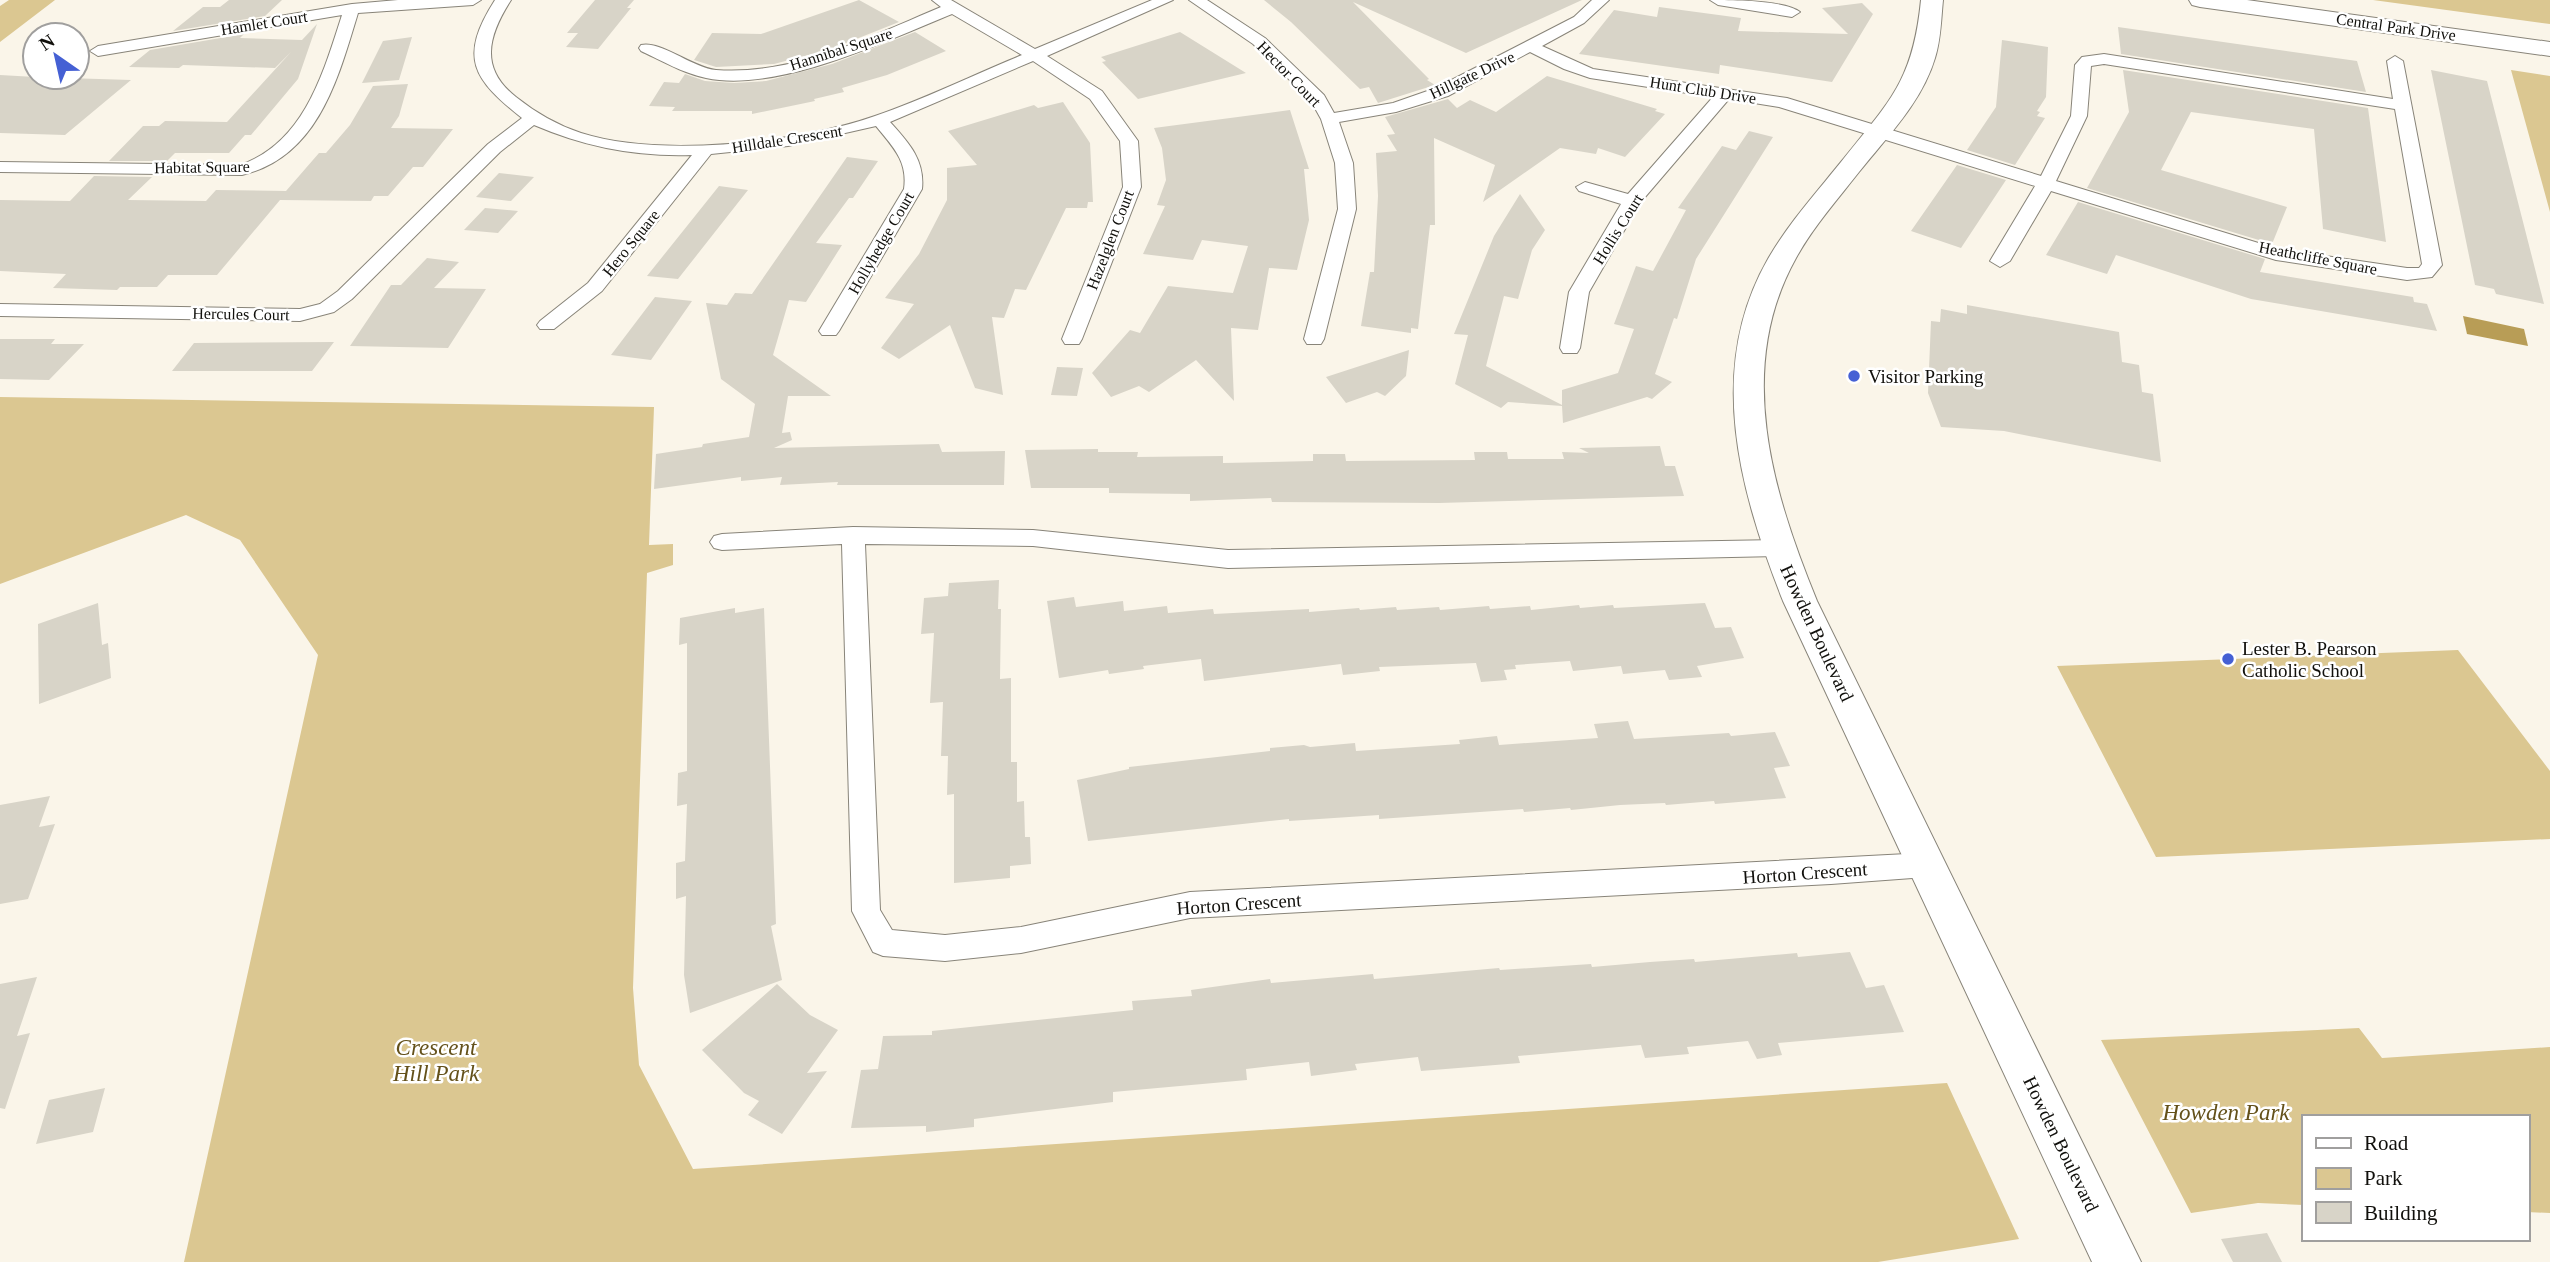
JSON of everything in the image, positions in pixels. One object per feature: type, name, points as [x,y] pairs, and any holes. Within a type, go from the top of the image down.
[{"type":"street","name":"Hamlet Court","points":[[98,51],[352,9],[473,0]]},
{"type":"street","name":"Hilldale Crescent","points":[[503,0],[483,36],[481,53],[492,85],[508,102],[532,119],[562,132],[603,142],[657,149],[705,150],[768,145],[843,131],[880,120],[1165,0]]},
{"type":"street","name":"Hector Court","points":[[1197,0],[1259,41],[1318,99],[1329,119],[1344,163],[1347,209],[1314,339]]},
{"type":"street","name":"Hillgate Drive","points":[[1329,119],[1396,107],[1442,92],[1578,20],[1601,0]]},
{"type":"street","points":[[1718,0],[1792,12]]},
{"type":"street","name":"Howden Boulevard","points":[[1932,0],[1928,40],[1921,66],[1907,94],[1790,246],[1774,274],[1759,312],[1750,354],[1747,398],[1749,440],[1760,494],[1800,601],[2118,1262]]},
{"type":"street","name":"Central Park Drive","points":[[2200,0],[2550,49]]},
{"type":"street","name":"Hazelglen Court","points":[[947,4],[1069,75],[1096,95],[1129,141],[1132,187],[1072,339]]},
{"type":"street","name":"Hannibal Square","points":[[647,48],[696,71],[717,75],[798,66],[947,4]]},
{"type":"street","name":"Habitat Square","points":[[0,167],[242,170],[269,162],[290,142],[324,93],[352,9]]},
{"type":"street","name":"Hunt Club Drive","points":[[1530,47],[1590,73],[1781,102],[1879,130]]},
{"type":"street","points":[[2000,261],[2046,183],[2079,116],[2082,65],[2088,60],[2104,59],[2403,105]]},
{"type":"street","name":"Heathcliffe Square","points":[[1879,130],[2276,254],[2407,274],[2425,273],[2432,265],[2395,61]]},
{"type":"street","name":"Hollis Court","points":[[1570,348],[1579,292],[1632,201],[1724,93]]},
{"type":"street","name":"Hercules Court","points":[[0,310],[300,315],[327,308],[345,295],[494,148],[532,119]]},
{"type":"street","name":"Hollyhedge Court","points":[[829,331],[913,188],[916,173],[912,159],[880,120]]},
{"type":"street","name":"Hero Square","points":[[547,325],[595,288],[705,150]]},
{"type":"street","points":[[1585,187],[1632,201]]},
{"type":"street","points":[[722,542],[853,535],[1033,538],[1228,559],[1778,548]]},
{"type":"street","name":"Horton Crescent","points":[[853,535],[866,911],[883,943],[945,948],[1021,940],[1190,905],[1831,872],[1926,864]]},
{"type":"green space","points":[[9,0],[55,0],[28,21],[21,21],[21,26],[0,42],[0,6]]},
{"type":"green space","points":[[2373,0],[2550,0],[2550,24]]},
{"type":"green space","points":[[2511,70],[2550,76],[2550,212]]},
{"type":"green space","name":"Crescent Hill Park","points":[[0,397],[654,407],[649,545],[673,544],[673,565],[647,573],[633,988],[639,1065],[693,1169],[1947,1083],[2019,1239],[1878,1262],[184,1262],[318,655],[240,540],[186,515],[0,584]]},
{"type":"green space","points":[[2458,650],[2550,771],[2550,839],[2156,857],[2057,666]]},
{"type":"green space","name":"Howden Park","points":[[2359,1028],[2382,1058],[2550,1047],[2550,1213],[2529,1212],[2529,1115],[2302,1115],[2302,1205],[2258,1203],[2191,1213],[2101,1040]]},
{"type":"shaded area","points":[[2463,316],[2524,329],[2528,346],[2467,334]]},
{"type":"building","points":[[229,0],[282,0],[265,16],[173,31],[203,7],[220,7]]},
{"type":"building","points":[[595,0],[634,0],[627,8],[631,8],[598,49],[566,47],[578,33],[567,33]]},
{"type":"building","points":[[859,0],[899,22],[831,49],[774,64],[716,67],[694,60],[712,33],[761,34]]},
{"type":"building","points":[[1264,0],[1582,0],[1466,53],[1353,2],[1429,79],[1427,80],[1435,85],[1378,103],[1369,87],[1360,89],[1291,22]]},
{"type":"building","points":[[1862,3],[1873,14],[1832,82],[1720,65],[1719,74],[1579,54],[1614,10],[1657,17],[1659,7],[1741,18],[1738,31],[1848,34],[1822,8]]},
{"type":"building","points":[[317,24],[298,79],[251,135],[245,135],[229,153],[175,153],[167,161],[109,161],[143,126],[159,126],[165,121],[227,122],[291,52],[275,68],[183,65],[179,68],[129,67],[150,50],[244,34],[240,38],[302,40]]},
{"type":"building","points":[[2118,27],[2357,61],[2366,92],[2121,54]]},
{"type":"building","points":[[915,32],[946,51],[887,75],[842,88],[844,92],[814,99],[815,101],[752,114],[752,111],[672,111],[675,107],[649,106],[664,82],[679,83],[685,74],[705,81],[766,81],[832,64]]},
{"type":"building","points":[[1180,32],[1246,73],[1138,99],[1102,62],[1106,61],[1101,57]]},
{"type":"building","points":[[412,37],[399,80],[362,83],[383,41]]},
{"type":"building","points":[[2002,40],[2048,47],[2046,97],[2037,111],[2040,112],[2037,116],[2045,118],[2015,165],[1967,150],[1996,107]]},
{"type":"building","points":[[2123,70],[2368,108],[2386,242],[2323,229],[2314,129],[2191,112],[2161,170],[2287,207],[2272,244],[2087,188],[2129,112]]},
{"type":"building","points":[[2431,70],[2487,81],[2544,304],[2496,294],[2494,289],[2475,285]]},
{"type":"building","points":[[0,75],[21,76],[21,91],[91,91],[91,79],[131,80],[65,135],[0,133]]},
{"type":"building","points":[[1547,76],[1657,109],[1655,111],[1665,114],[1625,157],[1598,148],[1596,154],[1560,148],[1483,202],[1495,165],[1434,138],[1435,225],[1430,225],[1418,329],[1411,328],[1411,333],[1361,326],[1370,272],[1374,272],[1378,196],[1376,153],[1397,151],[1387,135],[1395,134],[1385,117],[1448,99],[1457,108],[1470,100],[1496,112]]},
{"type":"building","points":[[408,84],[399,116],[391,128],[453,129],[423,167],[413,167],[388,196],[374,196],[371,201],[280,200],[217,275],[168,275],[157,287],[120,287],[117,290],[53,288],[66,274],[0,271],[0,200],[70,201],[94,176],[152,177],[128,200],[206,201],[216,190],[286,191],[319,153],[326,153],[350,125],[373,86]]},
{"type":"building","points":[[1063,102],[1090,143],[1093,202],[1088,202],[1087,208],[1066,208],[1026,290],[1015,289],[1004,318],[992,317],[1003,395],[975,388],[950,325],[899,359],[881,348],[914,304],[885,298],[919,254],[947,200],[947,168],[977,165],[948,131],[1034,105],[1038,108]]},
{"type":"building","points":[[1290,110],[1309,169],[1304,169],[1309,220],[1297,270],[1269,268],[1258,330],[1231,328],[1234,401],[1196,360],[1149,392],[1139,386],[1111,397],[1092,373],[1130,330],[1140,333],[1168,286],[1233,293],[1248,246],[1202,240],[1193,260],[1143,254],[1165,206],[1157,205],[1166,180],[1162,148],[1154,128]]},
{"type":"building","points":[[1749,131],[1773,137],[1696,259],[1677,319],[1674,318],[1655,374],[1672,382],[1652,399],[1647,397],[1563,423],[1562,406],[1508,402],[1501,408],[1455,384],[1468,335],[1454,334],[1494,236],[1520,194],[1545,230],[1532,250],[1518,299],[1504,296],[1486,366],[1562,405],[1562,390],[1618,373],[1634,329],[1614,324],[1636,266],[1653,271],[1686,210],[1678,208],[1722,146],[1736,150]]},
{"type":"building","points":[[847,157],[878,161],[853,198],[849,198],[816,243],[842,245],[806,302],[789,300],[773,355],[831,396],[788,396],[782,433],[790,432],[792,440],[774,448],[939,444],[942,452],[1005,451],[1004,485],[837,485],[838,482],[780,485],[782,477],[741,481],[741,477],[654,489],[656,454],[749,437],[755,404],[721,379],[706,303],[727,305],[735,293],[752,294]]},
{"type":"building","points":[[1957,165],[2006,180],[1961,248],[1911,231]]},
{"type":"building","points":[[499,173],[534,177],[511,201],[476,197]]},
{"type":"building","points":[[719,186],[748,190],[678,279],[647,276]]},
{"type":"building","points":[[2078,202],[2265,259],[2260,272],[2413,297],[2414,302],[2427,304],[2437,331],[2251,299],[2116,255],[2107,274],[2046,255]]},
{"type":"building","points":[[485,208],[518,211],[498,233],[464,230]]},
{"type":"building","points":[[427,258],[459,262],[434,288],[486,289],[448,348],[350,346],[391,285],[401,285]]},
{"type":"building","points":[[655,297],[692,301],[651,360],[611,355]]},
{"type":"building","points":[[1967,305],[2119,332],[2122,362],[2139,365],[2142,392],[2153,394],[2161,462],[2004,431],[1941,427],[1928,393],[1931,321],[1940,322],[1941,309],[1967,314]]},
{"type":"building","points":[[0,339],[55,339],[51,344],[84,344],[49,380],[0,379]]},
{"type":"building","points":[[334,342],[312,371],[172,371],[194,343]]},
{"type":"building","points":[[1409,350],[1406,376],[1385,396],[1377,392],[1346,403],[1326,377]]},
{"type":"building","points":[[1057,367],[1083,368],[1077,396],[1051,395]]},
{"type":"building","points":[[1660,446],[1665,466],[1675,466],[1684,496],[1439,503],[1272,502],[1271,498],[1190,501],[1190,494],[1109,493],[1109,488],[1031,488],[1025,450],[1098,449],[1098,452],[1138,452],[1137,457],[1223,456],[1223,463],[1313,461],[1313,454],[1345,454],[1346,461],[1475,460],[1474,452],[1507,452],[1508,459],[1564,459],[1562,452],[1589,453],[1579,448]]},
{"type":"building","points":[[999,580],[1000,679],[1011,678],[1011,762],[1017,762],[1017,802],[1024,801],[1025,837],[1030,837],[1031,864],[1010,866],[1010,878],[954,883],[954,794],[947,795],[948,756],[941,756],[943,702],[930,703],[934,633],[921,634],[924,598],[948,596],[949,583]]},
{"type":"building","points":[[1074,597],[1076,607],[1123,601],[1124,611],[1167,606],[1168,613],[1213,609],[1214,614],[1396,607],[1397,610],[1439,607],[1440,610],[1530,606],[1531,610],[1579,605],[1580,608],[1613,605],[1614,608],[1705,603],[1715,628],[1731,627],[1744,658],[1697,666],[1702,677],[1669,680],[1665,670],[1623,674],[1621,666],[1573,671],[1570,661],[1515,665],[1516,669],[1504,670],[1507,680],[1481,682],[1476,663],[1379,667],[1380,671],[1343,675],[1341,664],[1204,681],[1201,659],[1143,666],[1144,669],[1109,674],[1108,670],[1059,678],[1047,601]]},
{"type":"building","points":[[98,603],[102,645],[108,643],[111,678],[39,704],[38,624]]},
{"type":"building","points":[[735,608],[735,613],[764,608],[776,924],[771,926],[782,980],[690,1013],[684,975],[686,896],[676,899],[676,863],[685,861],[687,804],[677,806],[678,773],[687,771],[687,643],[679,645],[680,618]]},
{"type":"building","points":[[1628,721],[1634,739],[1775,732],[1790,766],[1774,768],[1786,798],[1715,804],[1714,801],[1665,803],[1524,812],[1523,809],[1379,819],[1379,815],[1289,819],[1088,841],[1077,780],[1129,767],[1304,745],[1310,747],[1355,743],[1356,751],[1460,744],[1459,740],[1497,736],[1499,745],[1598,738],[1594,724]]},
{"type":"building","points":[[50,796],[39,827],[55,824],[28,899],[0,904],[0,805]]},
{"type":"building","points":[[1850,952],[1866,988],[1884,985],[1904,1032],[1778,1043],[1782,1055],[1757,1059],[1748,1041],[1687,1047],[1689,1054],[1645,1058],[1641,1045],[1518,1056],[1520,1063],[1421,1071],[1418,1057],[1355,1064],[1357,1070],[1311,1076],[1309,1062],[1246,1069],[1247,1080],[1113,1092],[1113,1102],[974,1119],[974,1127],[926,1132],[926,1126],[851,1128],[861,1070],[878,1069],[883,1036],[932,1035],[932,1031],[1133,1010],[1132,1001],[1192,996],[1191,990],[1270,979],[1271,983],[1373,974],[1374,979],[1499,968],[1591,964],[1592,967]]},
{"type":"building","points":[[37,977],[17,1036],[30,1033],[5,1109],[0,1108],[0,984]]},
{"type":"building","points":[[777,984],[810,1015],[838,1030],[807,1073],[827,1071],[782,1134],[748,1115],[759,1101],[744,1093],[702,1050]]},
{"type":"building","points":[[105,1088],[93,1132],[36,1144],[49,1100]]},
{"type":"building","points":[[2267,1233],[2282,1262],[2233,1262],[2221,1239]]},
{"type":"place","name":"Visitor Parking","points":[[1854,376]]},
{"type":"place","name":"Lester B. Pearson Catholic School","points":[[2228,659]]}]
